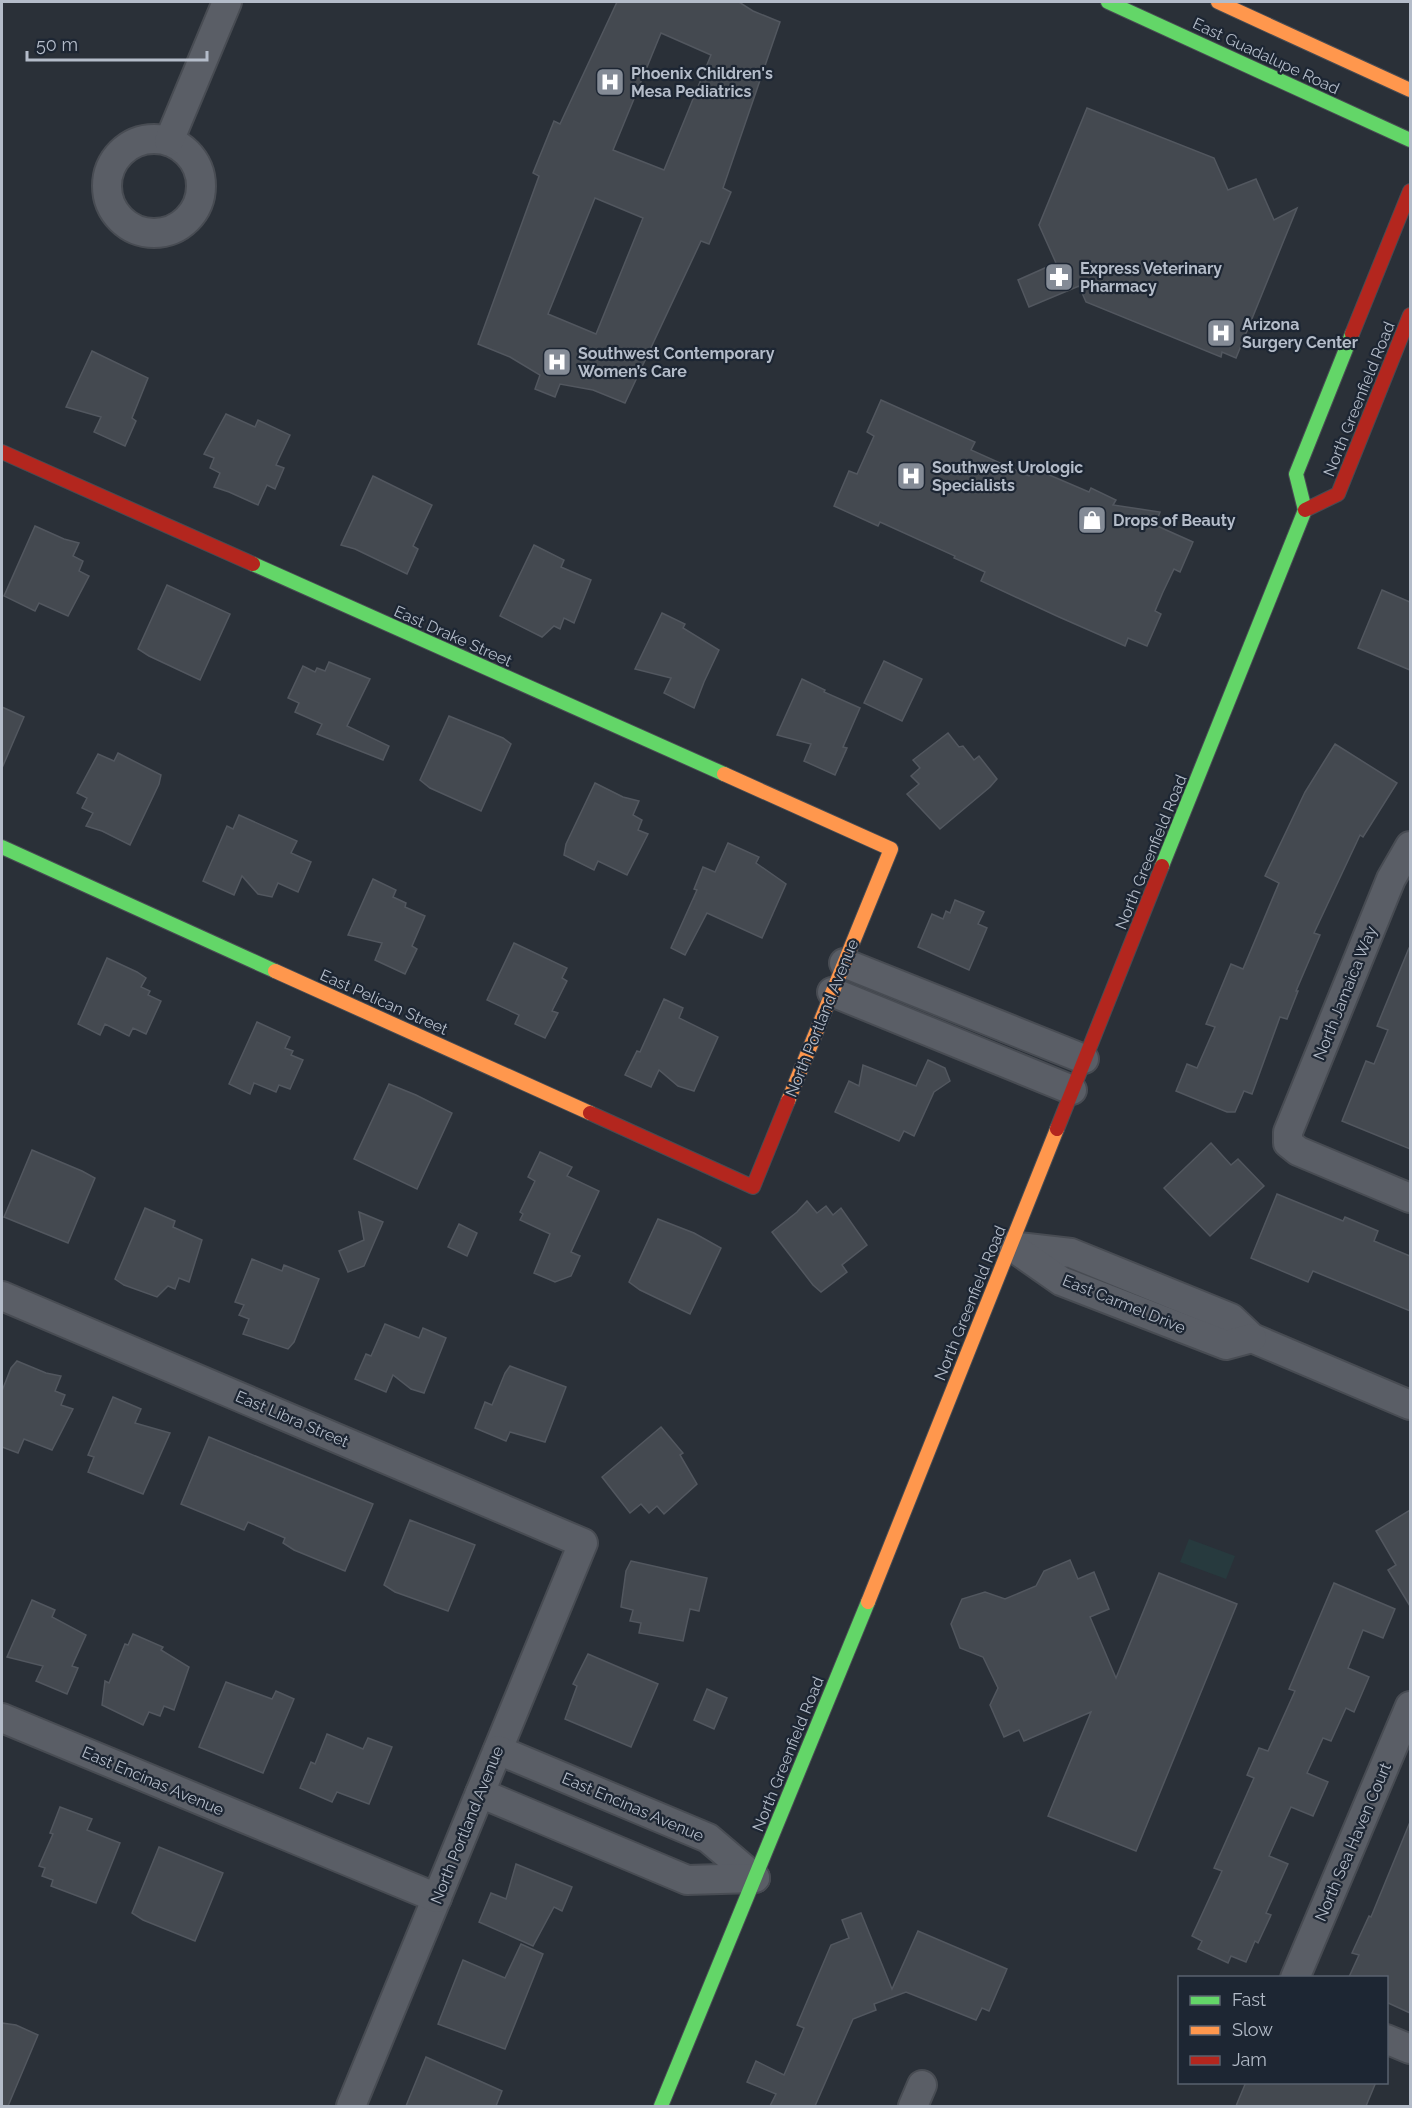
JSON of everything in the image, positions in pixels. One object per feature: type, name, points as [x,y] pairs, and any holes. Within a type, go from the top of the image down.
[{"type":"main road","name":"East Guadalupe Road","points":[[1108,2],[1410,140]]},
{"type":"main road","name":"East Guadalupe Road","points":[[1218,2],[1410,90]]},
{"type":"main road","name":"North Greenfield Road","points":[[661,2106],[1011,1245],[1305,510],[1296,474],[1410,191]]},
{"type":"main road","name":"North Greenfield Road","points":[[1305,510],[1338,494],[1410,315]]},
{"type":"main road","name":"East Drake Street","points":[[2,452],[891,849]]},
{"type":"main road","name":"East Pelican Street","points":[[2,847],[753,1187]]},
{"type":"main road","name":"North Portland Avenue","points":[[753,1187],[891,849]]},
{"type":"street","points":[[169,141],[227,2]]},
{"type":"street","name":"North Jamaica Way","points":[[1410,846],[1391,879],[1288,1132],[1288,1143],[1298,1151],[1410,1198]]},
{"type":"street","points":[[844,963],[1084,1059]]},
{"type":"street","points":[[832,993],[1072,1090]]},
{"type":"street","name":"East Carmel Drive","points":[[1011,1245],[1061,1281],[1226,1346],[1252,1338],[1410,1405]]},
{"type":"street","name":"East Libra Street","points":[[2,1296],[583,1543]]},
{"type":"street","name":"North Portland Avenue","points":[[351,2106],[583,1543]]},
{"type":"street","name":"North Sea Haven Court","points":[[1294,1976],[1410,1706]]},
{"type":"street","name":"East Encinas Avenue","points":[[2,1718],[437,1898]]},
{"type":"street","name":"East Encinas Avenue","points":[[498,1750],[708,1838],[755,1878]]},
{"type":"street","points":[[480,1793],[687,1880],[755,1878]]},
{"type":"street","points":[[1388,2040],[1410,2049]]},
{"type":"green space","points":[[1189,1539],[1235,1556],[1226,1579],[1180,1562]]},
{"type":"building","points":[[617,2],[739,2],[753,11],[780,22],[723,188],[731,192],[709,244],[701,241],[625,403],[593,390],[560,384],[555,397],[535,389],[540,375],[510,357],[478,344],[539,176],[533,173],[554,121],[560,124]],"holes":[[[661,33],[711,55],[664,170],[613,150]],[[595,198],[643,218],[596,334],[548,314]]]},
{"type":"building","points":[[1087,108],[1214,158],[1228,190],[1256,179],[1274,220],[1297,208],[1236,358],[1222,352],[1221,357],[1086,302],[1079,286],[1029,307],[1018,280],[1056,263],[1039,225]]},
{"type":"building","points":[[92,351],[148,378],[132,418],[136,421],[125,446],[94,432],[101,417],[66,407]]},
{"type":"building","points":[[881,400],[975,442],[971,450],[1029,476],[1033,468],[1089,492],[1091,488],[1116,500],[1113,505],[1160,512],[1155,525],[1193,542],[1180,572],[1174,569],[1163,592],[1155,611],[1161,614],[1147,646],[1128,638],[1125,646],[1059,617],[981,581],[985,572],[954,558],[955,556],[880,522],[878,526],[834,506],[849,471],[857,474],[874,436],[867,432]]},
{"type":"building","points":[[226,414],[255,427],[258,420],[290,435],[276,465],[284,468],[275,489],[267,485],[258,505],[214,487],[220,473],[210,468],[214,458],[204,454]]},
{"type":"building","points":[[373,476],[432,505],[413,546],[418,549],[407,574],[355,549],[341,545]]},
{"type":"building","points":[[35,526],[79,543],[73,556],[83,561],[79,571],[89,576],[68,616],[39,603],[35,611],[4,596]]},
{"type":"building","points":[[534,545],[564,560],[561,567],[591,580],[574,623],[564,618],[560,629],[554,626],[542,637],[500,616]]},
{"type":"building","points":[[167,585],[230,614],[200,680],[138,649]]},
{"type":"building","points":[[1382,590],[1410,602],[1410,670],[1358,648]]},
{"type":"building","points":[[662,613],[685,624],[683,628],[719,650],[694,708],[664,693],[671,678],[635,669]]},
{"type":"building","points":[[884,661],[922,679],[902,721],[864,703]]},
{"type":"building","points":[[329,662],[370,679],[347,726],[389,746],[383,760],[317,734],[322,724],[295,712],[299,703],[288,698],[303,666],[315,672],[317,668],[325,671]]},
{"type":"building","points":[[802,679],[860,708],[843,747],[847,748],[835,775],[804,761],[811,744],[777,735]]},
{"type":"building","points":[[2,707],[24,717],[2,768]]},
{"type":"building","points":[[449,716],[503,738],[511,744],[481,811],[430,788],[420,780]]},
{"type":"building","points":[[948,733],[974,760],[979,756],[997,779],[940,829],[907,794],[919,784],[911,776],[920,768],[913,760]]},
{"type":"building","points":[[1335,744],[1397,783],[1363,837],[1360,835],[1314,933],[1320,935],[1296,991],[1298,991],[1287,1019],[1280,1017],[1252,1094],[1244,1091],[1235,1112],[1227,1112],[1176,1091],[1187,1064],[1197,1068],[1215,1027],[1206,1024],[1231,964],[1243,969],[1279,883],[1265,876],[1305,792]]},
{"type":"building","points":[[118,753],[161,775],[159,784],[130,845],[86,826],[93,813],[82,808],[87,798],[77,793],[98,754],[114,761]]},
{"type":"building","points":[[595,783],[623,797],[639,801],[633,815],[642,820],[638,830],[648,834],[627,875],[598,861],[594,870],[564,855],[566,844]]},
{"type":"building","points":[[239,815],[297,841],[291,853],[311,862],[298,892],[278,883],[272,897],[258,894],[242,876],[234,895],[203,881],[227,826],[233,829]]},
{"type":"building","points":[[728,843],[759,857],[756,863],[786,884],[762,938],[707,913],[685,955],[671,948],[697,890],[694,889],[703,867],[715,872]]},
{"type":"building","points":[[373,879],[396,890],[393,897],[406,903],[405,907],[425,916],[412,946],[417,949],[405,974],[375,960],[382,943],[348,935]]},
{"type":"building","points":[[955,900],[984,912],[978,924],[987,928],[969,970],[918,947],[932,914],[943,919],[946,911],[950,913]]},
{"type":"building","points":[[514,943],[567,968],[562,978],[567,981],[552,1011],[558,1013],[545,1038],[515,1024],[519,1015],[487,1000]]},
{"type":"building","points":[[1409,948],[1410,1149],[1342,1121],[1366,1061],[1374,1064],[1388,1030],[1377,1026]]},
{"type":"building","points":[[107,958],[146,978],[141,987],[150,991],[148,995],[161,1001],[146,1034],[133,1028],[129,1036],[105,1024],[100,1035],[78,1024]]},
{"type":"building","points":[[664,999],[683,1008],[679,1018],[718,1037],[694,1091],[678,1086],[659,1070],[651,1087],[625,1075],[637,1051],[640,1052]]},
{"type":"building","points":[[257,1022],[290,1037],[285,1048],[293,1051],[291,1055],[303,1060],[290,1089],[279,1085],[276,1092],[254,1083],[250,1094],[229,1084]]},
{"type":"building","points":[[928,1060],[945,1068],[950,1081],[934,1092],[914,1136],[904,1131],[899,1141],[835,1112],[849,1081],[859,1086],[863,1065],[916,1086]]},
{"type":"building","points":[[389,1084],[452,1113],[417,1189],[354,1159]]},
{"type":"building","points":[[1211,1143],[1231,1165],[1238,1159],[1264,1186],[1210,1236],[1164,1188]]},
{"type":"building","points":[[32,1150],[95,1178],[68,1243],[4,1217]]},
{"type":"building","points":[[540,1152],[572,1167],[567,1176],[599,1191],[571,1252],[580,1256],[571,1276],[555,1282],[534,1273],[550,1234],[520,1220],[523,1214],[520,1212],[535,1181],[528,1177]]},
{"type":"building","points":[[1277,1194],[1343,1221],[1345,1217],[1378,1231],[1374,1241],[1410,1256],[1410,1311],[1313,1271],[1308,1282],[1251,1258]]},
{"type":"building","points":[[807,1201],[817,1213],[826,1206],[833,1215],[841,1208],[867,1245],[842,1265],[847,1272],[821,1292],[772,1232]]},
{"type":"building","points":[[145,1208],[175,1221],[173,1227],[202,1240],[189,1282],[179,1278],[175,1289],[168,1286],[157,1297],[124,1285],[115,1279]]},
{"type":"building","points":[[359,1212],[383,1222],[364,1266],[348,1272],[339,1251],[364,1240]]},
{"type":"building","points":[[658,1219],[694,1233],[721,1248],[690,1314],[640,1290],[629,1282]]},
{"type":"building","points":[[459,1224],[477,1233],[467,1256],[448,1247]]},
{"type":"building","points":[[252,1259],[282,1271],[284,1265],[319,1279],[294,1342],[288,1349],[243,1334],[249,1319],[239,1315],[244,1305],[235,1302]]},
{"type":"building","points":[[385,1324],[419,1338],[423,1328],[446,1338],[424,1393],[411,1389],[393,1375],[386,1392],[355,1379],[366,1354],[371,1356]]},
{"type":"building","points":[[17,1361],[46,1373],[61,1376],[55,1391],[65,1395],[61,1405],[73,1409],[52,1450],[24,1439],[18,1453],[2,1447],[2,1391],[11,1368]]},
{"type":"building","points":[[510,1366],[566,1387],[545,1442],[510,1432],[506,1441],[475,1428],[485,1402],[492,1405]]},
{"type":"building","points":[[113,1397],[141,1409],[135,1423],[170,1433],[143,1494],[88,1472],[94,1457],[88,1455]]},
{"type":"building","points":[[661,1427],[683,1453],[680,1455],[697,1484],[664,1514],[657,1506],[649,1513],[641,1504],[630,1513],[602,1477]]},
{"type":"building","points":[[209,1437],[373,1504],[345,1571],[294,1550],[283,1543],[285,1538],[248,1522],[244,1530],[181,1504]]},
{"type":"building","points":[[1410,1510],[1410,1606],[1388,1570],[1396,1565],[1376,1531]]},
{"type":"building","points":[[410,1520],[475,1545],[448,1611],[395,1592],[384,1585]]},
{"type":"building","points":[[1070,1560],[1078,1579],[1094,1572],[1109,1609],[1090,1617],[1116,1678],[1159,1573],[1237,1604],[1136,1851],[1048,1816],[1091,1712],[1024,1741],[1019,1730],[1004,1737],[990,1705],[998,1688],[983,1657],[960,1648],[951,1624],[962,1599],[985,1592],[1005,1599],[1036,1586],[1044,1571]]},
{"type":"building","points":[[631,1561],[707,1578],[699,1611],[690,1609],[683,1641],[639,1633],[641,1623],[630,1621],[633,1610],[621,1607],[626,1571]]},
{"type":"building","points":[[1334,1583],[1395,1609],[1383,1638],[1363,1630],[1348,1668],[1369,1677],[1354,1712],[1346,1708],[1331,1741],[1323,1738],[1307,1773],[1328,1782],[1313,1816],[1291,1807],[1269,1856],[1288,1864],[1266,1913],[1271,1915],[1258,1943],[1255,1941],[1246,1962],[1231,1956],[1228,1963],[1198,1949],[1202,1941],[1192,1936],[1222,1871],[1214,1868],[1254,1778],[1247,1775],[1259,1748],[1268,1751],[1295,1691],[1289,1689]]},
{"type":"building","points":[[32,1600],[55,1610],[52,1617],[86,1635],[72,1666],[78,1668],[67,1694],[36,1681],[43,1666],[7,1657]]},
{"type":"building","points":[[133,1634],[163,1647],[161,1650],[189,1667],[174,1710],[164,1706],[160,1716],[149,1712],[143,1725],[102,1705],[105,1681],[109,1683],[125,1644],[128,1645]]},
{"type":"building","points":[[588,1654],[658,1684],[631,1747],[565,1719],[577,1686],[573,1684]]},
{"type":"building","points":[[226,1682],[272,1699],[276,1691],[294,1699],[263,1773],[199,1747]]},
{"type":"building","points":[[707,1689],[727,1698],[714,1729],[694,1720]]},
{"type":"building","points":[[327,1734],[363,1749],[368,1738],[392,1747],[369,1804],[337,1792],[332,1802],[300,1788],[311,1762],[315,1764]]},
{"type":"building","points":[[60,1807],[92,1819],[87,1830],[120,1843],[96,1903],[51,1886],[53,1880],[42,1876],[45,1868],[39,1866],[53,1834],[50,1833]]},
{"type":"building","points":[[1410,1822],[1410,2013],[1388,2003],[1388,1976],[1349,1976],[1359,1955],[1352,1953],[1369,1916],[1371,1917]]},
{"type":"building","points":[[159,1847],[223,1873],[195,1941],[143,1920],[132,1913]]},
{"type":"building","points":[[516,1864],[572,1887],[562,1911],[554,1907],[533,1946],[479,1922],[491,1893],[506,1899]]},
{"type":"building","points":[[861,1913],[892,1989],[918,1931],[1007,1969],[989,2011],[982,2008],[976,2020],[906,1992],[874,2004],[876,2010],[853,2019],[815,2106],[770,2106],[776,2094],[747,2082],[756,2061],[784,2075],[804,2028],[797,2025],[831,1945],[849,1938],[842,1920]]},
{"type":"building","points":[[521,1944],[543,1954],[505,2049],[438,2024],[463,1960],[505,1978]]},
{"type":"building","points":[[2,2023],[16,2025],[38,2035],[8,2106],[2,2106]]},
{"type":"building","points":[[426,2057],[502,2091],[496,2106],[406,2106]]},
{"type":"building","points":[[1245,2084],[1375,2084],[1366,2106],[1236,2106]]},
{"type":"traffic: fast","points":[[1108,2],[1410,140]]},
{"type":"traffic: fast","points":[[1162,866],[1305,510],[1296,474],[1352,334]]},
{"type":"traffic: fast","points":[[253,564],[724,774]]},
{"type":"traffic: fast","points":[[2,847],[275,971]]},
{"type":"traffic: fast","points":[[661,2106],[868,1602]]},
{"type":"traffic: slow","points":[[1218,2],[1410,90]]},
{"type":"traffic: slow","points":[[724,774],[891,849],[788,1101]]},
{"type":"traffic: slow","points":[[275,971],[590,1113]]},
{"type":"traffic: slow","points":[[868,1602],[1057,1129]]},
{"type":"traffic: jam","points":[[1352,334],[1410,191]]},
{"type":"traffic: jam","points":[[1305,510],[1338,494],[1410,315]]},
{"type":"traffic: jam","points":[[2,452],[253,564]]},
{"type":"traffic: jam","points":[[1057,1129],[1162,866]]},
{"type":"traffic: jam","points":[[590,1113],[753,1187],[788,1101]]},
{"type":"place","name":"Phoenix Children's Mesa Pediatrics","points":[[610,82]]},
{"type":"place","name":"Express Veterinary Pharmacy","points":[[1059,277]]},
{"type":"place","name":"Arizona Surgery Center","points":[[1221,333]]},
{"type":"place","name":"Southwest Contemporary Women’s Care","points":[[557,362]]},
{"type":"place","name":"Southwest Urologic Specialists","points":[[911,476]]},
{"type":"place","name":"Drops of Beauty","points":[[1092,520]]}]
